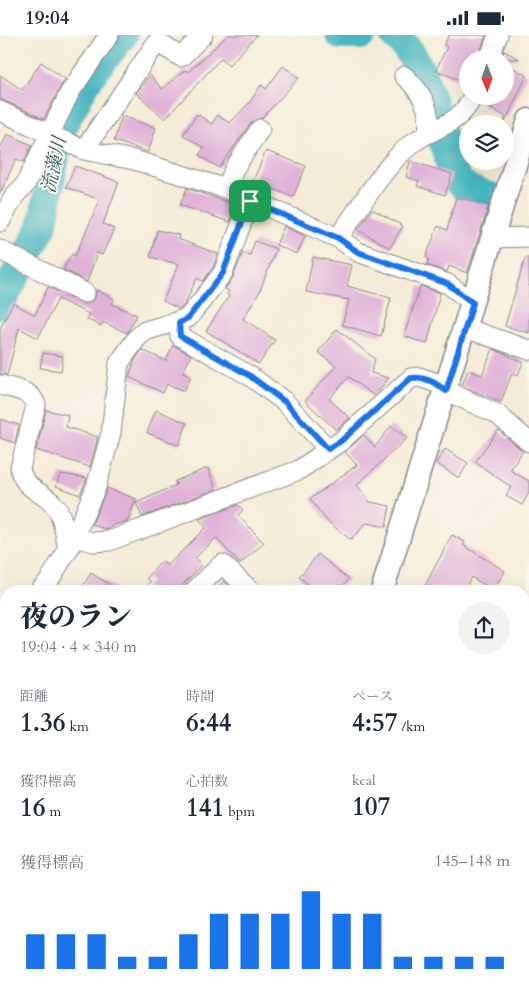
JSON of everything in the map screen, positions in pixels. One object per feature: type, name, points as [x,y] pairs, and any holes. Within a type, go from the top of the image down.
[{"type":"street","points":[[0,222],[15,195],[25,185],[56,137],[70,93],[109,35]]},
{"type":"street","points":[[84,150],[157,42],[181,57],[203,35]]},
{"type":"street","points":[[492,50],[498,35]]},
{"type":"street","points":[[404,76],[422,94],[430,124],[437,129]]},
{"type":"street","points":[[338,238],[394,161],[412,143],[460,116],[467,105]]},
{"type":"street","points":[[0,111],[84,150],[134,161],[227,189],[250,201],[338,238],[358,252],[448,284],[473,303]]},
{"type":"street","points":[[384,585],[529,120]]},
{"type":"street","points":[[227,189],[234,169],[260,129]]},
{"type":"street","points":[[51,585],[96,487],[111,433],[119,363],[137,337],[145,331],[179,323],[188,318],[223,273],[250,201]]},
{"type":"street","points":[[493,238],[529,237]]},
{"type":"street","points":[[0,250],[85,293]]},
{"type":"street","points":[[179,323],[180,336],[250,376],[285,402],[328,449]]},
{"type":"street","points":[[465,328],[529,349]]},
{"type":"street","points":[[71,544],[109,541],[300,470],[341,441],[411,378],[419,377],[437,383],[446,391],[497,414],[529,442]]},
{"type":"street","points":[[0,385],[28,393],[34,399],[36,405],[20,468],[21,477],[24,483],[54,505],[59,512],[71,544]]},
{"type":"street","points":[[200,585],[222,564],[245,585]]},
{"type":"building","points":[[228,35],[257,35],[229,65],[221,58],[165,119],[136,93],[150,75],[162,89],[185,70],[188,72]]},
{"type":"building","points":[[449,35],[486,35],[481,50],[459,50],[459,80],[436,70],[447,47],[444,45]]},
{"type":"building","points":[[41,62],[65,79],[44,119],[0,99],[0,75],[22,90]]},
{"type":"building","points":[[283,66],[299,78],[262,118],[251,123],[219,168],[199,155],[204,148],[183,135],[197,114],[212,124],[217,115],[230,123],[250,102],[261,85],[266,89]]},
{"type":"building","points":[[514,68],[527,75],[514,103]]},
{"type":"building","points":[[483,105],[513,105],[508,115],[503,115]]},
{"type":"building","points":[[122,116],[156,128],[148,152],[114,141]]},
{"type":"building","points":[[7,134],[32,145],[24,162],[16,159],[0,194],[0,149]]},
{"type":"building","points":[[266,151],[306,166],[293,197],[253,181]]},
{"type":"building","points":[[410,161],[452,174],[445,195],[417,186],[419,181],[406,177]]},
{"type":"building","points":[[75,166],[119,182],[103,224],[114,229],[102,255],[97,253],[87,282],[63,269],[72,254],[75,256],[100,200],[66,187]]},
{"type":"building","points":[[187,188],[236,205],[230,222],[180,205]]},
{"type":"building","points":[[456,197],[489,205],[467,273],[449,266],[447,272],[427,265],[429,259],[426,257],[438,226],[447,230]]},
{"type":"building","points":[[372,209],[403,226],[390,248],[358,230]]},
{"type":"building","points":[[284,226],[305,236],[297,254],[276,245]]},
{"type":"building","points":[[157,230],[179,235],[178,239],[218,254],[213,267],[203,281],[197,278],[184,305],[179,309],[163,301],[179,264],[150,257]]},
{"type":"building","points":[[255,241],[276,249],[259,293],[243,319],[275,340],[259,364],[206,331],[229,296],[227,294],[229,291],[225,289],[233,277],[243,253],[250,255]]},
{"type":"building","points":[[313,257],[352,265],[347,286],[391,298],[381,336],[342,325],[349,300],[306,292]]},
{"type":"building","points":[[525,258],[529,258],[529,333],[505,326]]},
{"type":"building","points":[[420,286],[440,293],[427,344],[404,336]]},
{"type":"building","points":[[48,287],[85,304],[95,298],[96,290],[114,299],[112,304],[137,315],[127,333],[103,322],[101,326],[86,319],[89,314],[58,299],[38,338],[19,328],[7,375],[0,374],[0,329],[13,303],[35,315]]},
{"type":"building","points":[[337,329],[375,359],[371,373],[389,378],[374,396],[349,377],[329,399],[350,418],[336,430],[305,401],[336,366],[318,352]]},
{"type":"building","points":[[173,345],[191,355],[183,372],[191,376],[184,391],[167,384],[163,393],[129,377],[134,362],[142,350],[166,361]]},
{"type":"building","points":[[493,349],[523,362],[518,375],[512,373],[501,402],[462,386],[468,370],[482,375]]},
{"type":"building","points":[[43,353],[63,356],[61,371],[40,368]]},
{"type":"building","points":[[46,410],[68,415],[66,427],[98,437],[90,467],[36,450]]},
{"type":"building","points":[[156,410],[187,423],[179,445],[147,433]]},
{"type":"building","points":[[0,419],[19,425],[15,443],[0,438]]},
{"type":"building","points":[[391,426],[407,438],[357,485],[370,502],[390,506],[386,527],[366,523],[351,540],[327,521],[310,499],[357,465],[345,452],[364,435],[375,447]]},
{"type":"building","points":[[498,430],[523,451],[510,470],[529,481],[529,493],[522,505],[506,496],[511,487],[475,462]]},
{"type":"building","points":[[445,449],[468,463],[459,478],[436,463]]},
{"type":"building","points":[[208,468],[216,489],[142,517],[136,503],[176,485],[175,481]]},
{"type":"building","points":[[60,474],[87,478],[80,495],[56,486]]},
{"type":"building","points":[[107,488],[136,499],[127,522],[116,524],[107,530],[92,524]]},
{"type":"building","points":[[238,505],[243,510],[238,515],[264,543],[240,564],[216,538],[195,558],[202,565],[183,585],[148,585],[151,582],[147,578],[162,561],[167,566],[206,527],[199,519]]},
{"type":"building","points":[[452,535],[465,542],[463,545],[505,571],[496,585],[485,585],[471,577],[467,585],[425,585]]},
{"type":"building","points":[[318,554],[349,579],[344,585],[309,585],[299,577]]},
{"type":"building","points":[[91,573],[110,585],[84,585]]},
{"type":"building","points":[[224,581],[228,585],[220,585]]},
{"type":"waterway","name":"流藻川","points":[[0,304],[42,227],[56,150],[64,122],[88,79],[123,35]]},
{"type":"waterway","name":"流藻川","points":[[340,35],[361,35]]},
{"type":"waterway","name":"流藻川","points":[[394,35],[405,46],[422,74],[456,179],[467,188],[490,197]]},
{"type":"route","points":[[250,201],[338,238],[358,252],[448,284],[473,303],[446,391],[437,383],[419,377],[411,378],[341,441],[328,449],[285,402],[250,376],[180,336],[178,331],[179,323],[188,318],[223,273],[250,201]]}]
